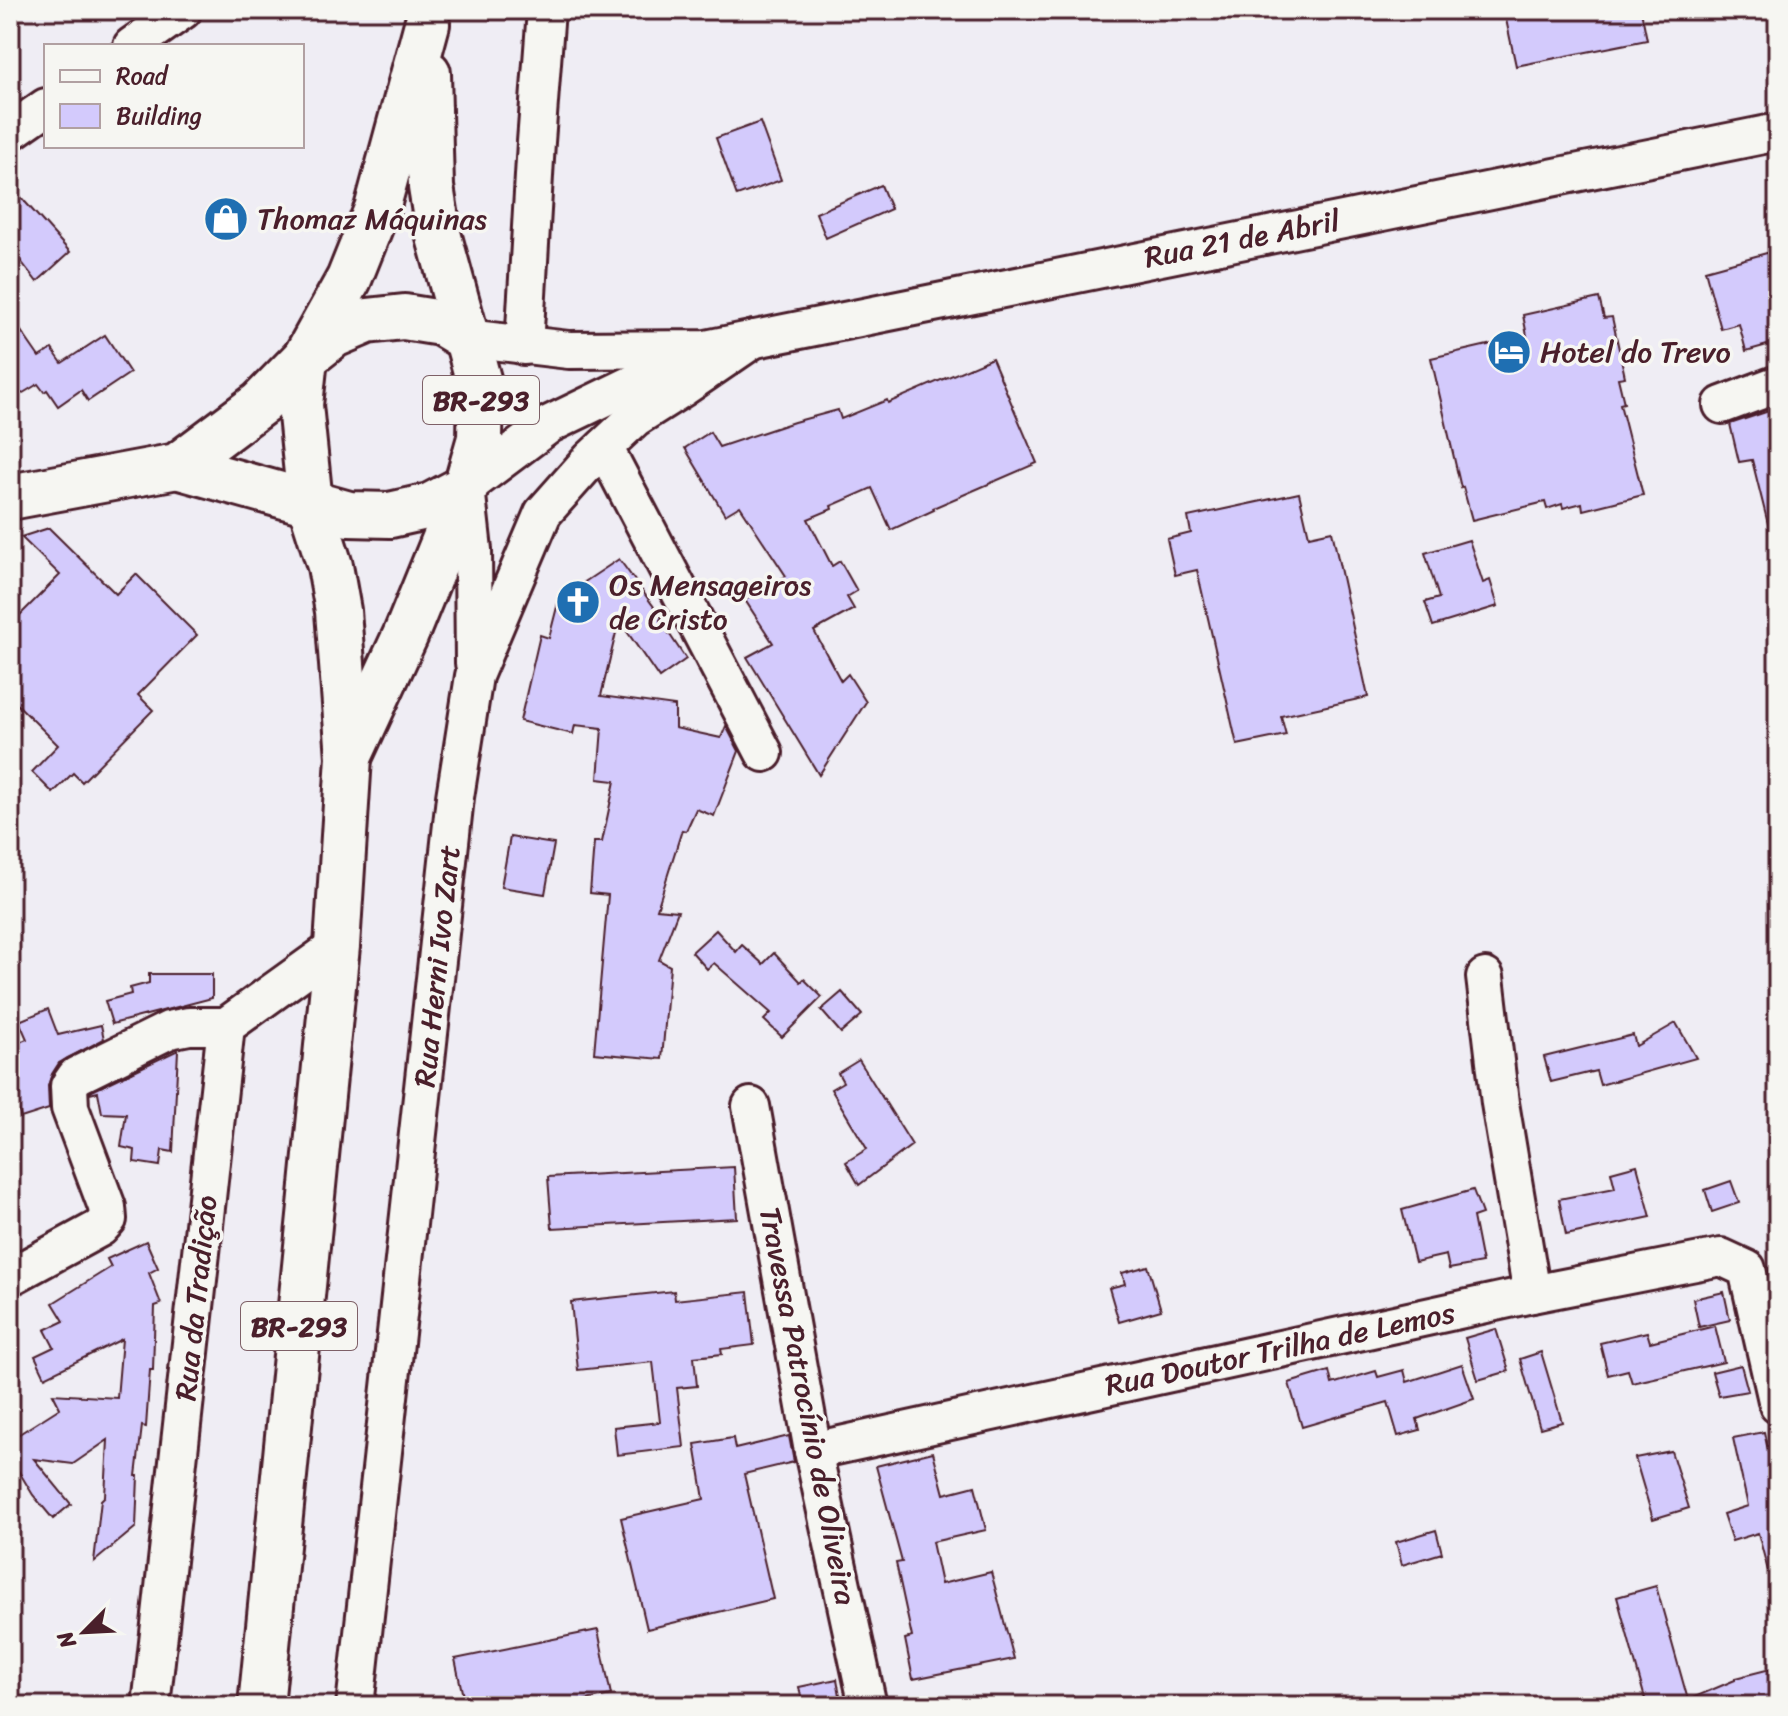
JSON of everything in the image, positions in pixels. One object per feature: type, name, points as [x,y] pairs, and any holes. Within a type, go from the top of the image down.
[{"type":"main road","name":"BR-293","points":[[349,757],[406,634],[466,487],[480,438],[481,390],[439,237],[431,187],[428,17]]},
{"type":"main road","name":"BR-293","points":[[261,1706],[337,946],[349,757],[338,611],[330,566],[310,503],[300,405],[305,358],[349,279],[377,209],[428,17]]},
{"type":"main road","points":[[177,466],[261,403],[305,358],[334,335],[367,321],[404,317],[441,323],[466,338]]},
{"type":"main road","points":[[10,497],[177,466],[349,514],[390,515],[430,506],[466,487]]},
{"type":"street","points":[[135,44],[183,10]]},
{"type":"street","points":[[524,346],[546,10]]},
{"type":"street","points":[[10,132],[44,108]]},
{"type":"street","name":"Rua 21 de Abril","points":[[466,338],[569,350],[706,349],[1778,132]]},
{"type":"street","name":"Rua Herni Ivo Zart","points":[[355,1706],[455,797],[474,676],[543,513],[635,418],[754,339]]},
{"type":"street","name":"Rua 21 de Abril","points":[[466,487],[550,424],[706,349]]},
{"type":"street","points":[[1722,405],[1778,384]]},
{"type":"street","points":[[604,447],[764,753]]},
{"type":"street","points":[[466,487],[473,550],[474,676]]},
{"type":"street","points":[[10,1277],[100,1228],[108,1219],[107,1207],[70,1108],[69,1086],[76,1076],[169,1030],[189,1026],[226,1026],[337,946]]},
{"type":"street","points":[[1485,977],[1500,1103],[1532,1294]]},
{"type":"street","name":"Rua da Tradição","points":[[151,1706],[226,1026]]},
{"type":"street","name":"Travessa Patrocínio de Oliveira","points":[[751,1106],[813,1451],[868,1706]]},
{"type":"street","name":"Rua Doutor Trilha de Lemos","points":[[813,1451],[1532,1294],[1721,1257],[1747,1269],[1778,1405]]},
{"type":"building","points":[[1504,10],[1641,10],[1647,40],[1516,66]]},
{"type":"building","points":[[760,122],[781,180],[737,196],[716,138]]},
{"type":"building","points":[[10,185],[70,252],[37,282],[10,247]]},
{"type":"building","points":[[881,185],[891,209],[826,238],[816,213]]},
{"type":"building","points":[[1774,251],[1778,264],[1778,342],[1746,351],[1739,324],[1721,329],[1705,270]]},
{"type":"building","points":[[1599,298],[1604,318],[1612,317],[1625,377],[1618,378],[1624,403],[1620,404],[1643,495],[1583,510],[1582,503],[1547,509],[1545,502],[1472,520],[1461,488],[1431,358],[1527,336],[1523,315]]},
{"type":"building","points":[[10,315],[39,357],[52,349],[62,363],[105,335],[130,373],[88,401],[81,390],[58,406],[47,390],[44,392],[38,384],[18,396],[10,383]]},
{"type":"building","points":[[992,358],[1037,463],[933,508],[891,530],[872,488],[808,519],[832,566],[840,561],[857,591],[847,597],[854,609],[814,631],[841,681],[848,674],[866,702],[819,775],[747,657],[773,643],[745,600],[786,576],[740,506],[725,515],[685,448],[710,432],[719,447],[838,410],[841,419],[887,400],[888,403]]},
{"type":"building","points":[[1778,408],[1778,531],[1770,532],[1752,460],[1739,462],[1730,424]]},
{"type":"building","points":[[1299,493],[1309,536],[1332,531],[1368,697],[1281,716],[1286,735],[1237,745],[1197,570],[1175,575],[1167,539],[1191,533],[1188,517]]},
{"type":"building","points":[[49,528],[116,594],[136,574],[197,635],[138,695],[153,710],[82,782],[73,773],[53,793],[32,772],[58,745],[10,697],[10,625],[60,575],[21,537]]},
{"type":"building","points":[[1469,540],[1483,583],[1490,580],[1498,606],[1433,626],[1425,602],[1439,598],[1425,553]]},
{"type":"building","points":[[619,559],[662,618],[660,620],[686,659],[659,678],[619,620],[601,696],[675,706],[675,728],[721,738],[726,726],[739,751],[714,816],[696,809],[686,831],[682,830],[657,909],[678,911],[659,960],[670,966],[662,1059],[594,1053],[608,895],[590,893],[594,842],[602,842],[615,781],[598,779],[602,728],[575,725],[573,734],[520,721],[540,635],[549,638],[559,599]]},
{"type":"building","points":[[510,837],[554,844],[545,894],[501,887]]},
{"type":"building","points":[[716,930],[736,952],[742,945],[763,964],[774,953],[801,982],[804,979],[822,997],[782,1037],[764,1020],[771,1013],[714,963],[707,969],[692,952]]},
{"type":"building","points":[[149,974],[212,974],[212,998],[112,1024],[105,1001],[131,994],[130,988],[149,983]]},
{"type":"building","points":[[842,992],[862,1015],[841,1033],[821,1010]]},
{"type":"building","points":[[48,1009],[58,1035],[101,1025],[104,1039],[59,1063],[48,1086],[49,1109],[21,1118],[10,1085],[10,1046],[27,1039],[19,1021]]},
{"type":"building","points":[[1676,1023],[1696,1058],[1600,1085],[1596,1071],[1551,1082],[1544,1057],[1633,1035],[1636,1046]]},
{"type":"building","points":[[178,1050],[173,1152],[162,1150],[160,1166],[134,1162],[135,1150],[121,1147],[126,1114],[102,1113],[98,1092],[90,1092]]},
{"type":"building","points":[[859,1060],[912,1145],[859,1185],[846,1162],[867,1149],[831,1089],[843,1082],[838,1073]]},
{"type":"building","points":[[1637,1165],[1651,1217],[1566,1235],[1559,1199],[1615,1188],[1611,1172]]},
{"type":"building","points":[[734,1167],[737,1218],[552,1228],[548,1177]]},
{"type":"building","points":[[1731,1181],[1739,1203],[1712,1212],[1705,1190]]},
{"type":"building","points":[[1473,1190],[1482,1214],[1473,1217],[1482,1263],[1449,1269],[1446,1255],[1415,1262],[1402,1210]]},
{"type":"building","points":[[146,1241],[158,1268],[149,1273],[161,1304],[155,1306],[153,1370],[150,1370],[146,1427],[142,1426],[136,1476],[136,1527],[94,1562],[101,1500],[105,1496],[108,1440],[73,1464],[34,1459],[71,1504],[53,1519],[33,1495],[10,1457],[10,1429],[16,1436],[60,1408],[53,1394],[117,1398],[122,1339],[45,1377],[35,1356],[54,1347],[45,1330],[64,1321],[53,1303],[111,1267],[107,1259]]},
{"type":"building","points":[[1148,1266],[1161,1310],[1119,1322],[1109,1288],[1125,1284],[1122,1273]]},
{"type":"building","points":[[674,1291],[675,1300],[748,1292],[754,1345],[721,1349],[722,1354],[694,1357],[697,1386],[677,1388],[684,1447],[617,1455],[614,1427],[660,1422],[653,1362],[578,1370],[571,1302]]},
{"type":"building","points":[[1724,1292],[1730,1320],[1699,1327],[1693,1299]]},
{"type":"building","points":[[1715,1326],[1724,1362],[1632,1383],[1628,1370],[1608,1375],[1600,1343],[1647,1332],[1650,1342]]},
{"type":"building","points":[[1496,1329],[1509,1371],[1478,1380],[1465,1338]]},
{"type":"building","points":[[1541,1352],[1562,1422],[1540,1428],[1520,1359]]},
{"type":"building","points":[[1462,1364],[1474,1399],[1417,1419],[1420,1430],[1398,1436],[1388,1402],[1302,1427],[1289,1383],[1329,1371],[1332,1384],[1376,1371],[1378,1377],[1404,1370],[1407,1382]]},
{"type":"building","points":[[1741,1365],[1748,1391],[1719,1396],[1712,1372]]},
{"type":"building","points":[[1764,1432],[1778,1495],[1778,1581],[1771,1582],[1758,1533],[1732,1541],[1723,1514],[1748,1506],[1733,1438]]},
{"type":"building","points":[[789,1436],[794,1462],[744,1474],[773,1599],[647,1629],[621,1518],[704,1499],[695,1444],[733,1438],[735,1449]]},
{"type":"building","points":[[1671,1451],[1689,1508],[1653,1519],[1635,1458]]},
{"type":"building","points":[[933,1452],[944,1494],[975,1486],[986,1530],[932,1542],[941,1584],[991,1572],[1014,1659],[913,1679],[905,1639],[912,1637],[896,1563],[902,1562],[876,1466]]},
{"type":"building","points":[[1436,1530],[1442,1553],[1402,1565],[1396,1542]]},
{"type":"building","points":[[1656,1586],[1688,1700],[1735,1678],[1778,1667],[1778,1706],[1647,1706],[1617,1597]]},
{"type":"building","points":[[598,1630],[611,1695],[556,1706],[465,1706],[455,1659]]},
{"type":"building","points":[[837,1679],[842,1706],[803,1706],[799,1687]]},
{"type":"place","name":"Thomaz Máquinas","points":[[226,219]]},
{"type":"place","name":"Hotel do Trevo","points":[[1509,352]]},
{"type":"place","name":"Os Mensageiros de Cristo","points":[[578,602]]}]
